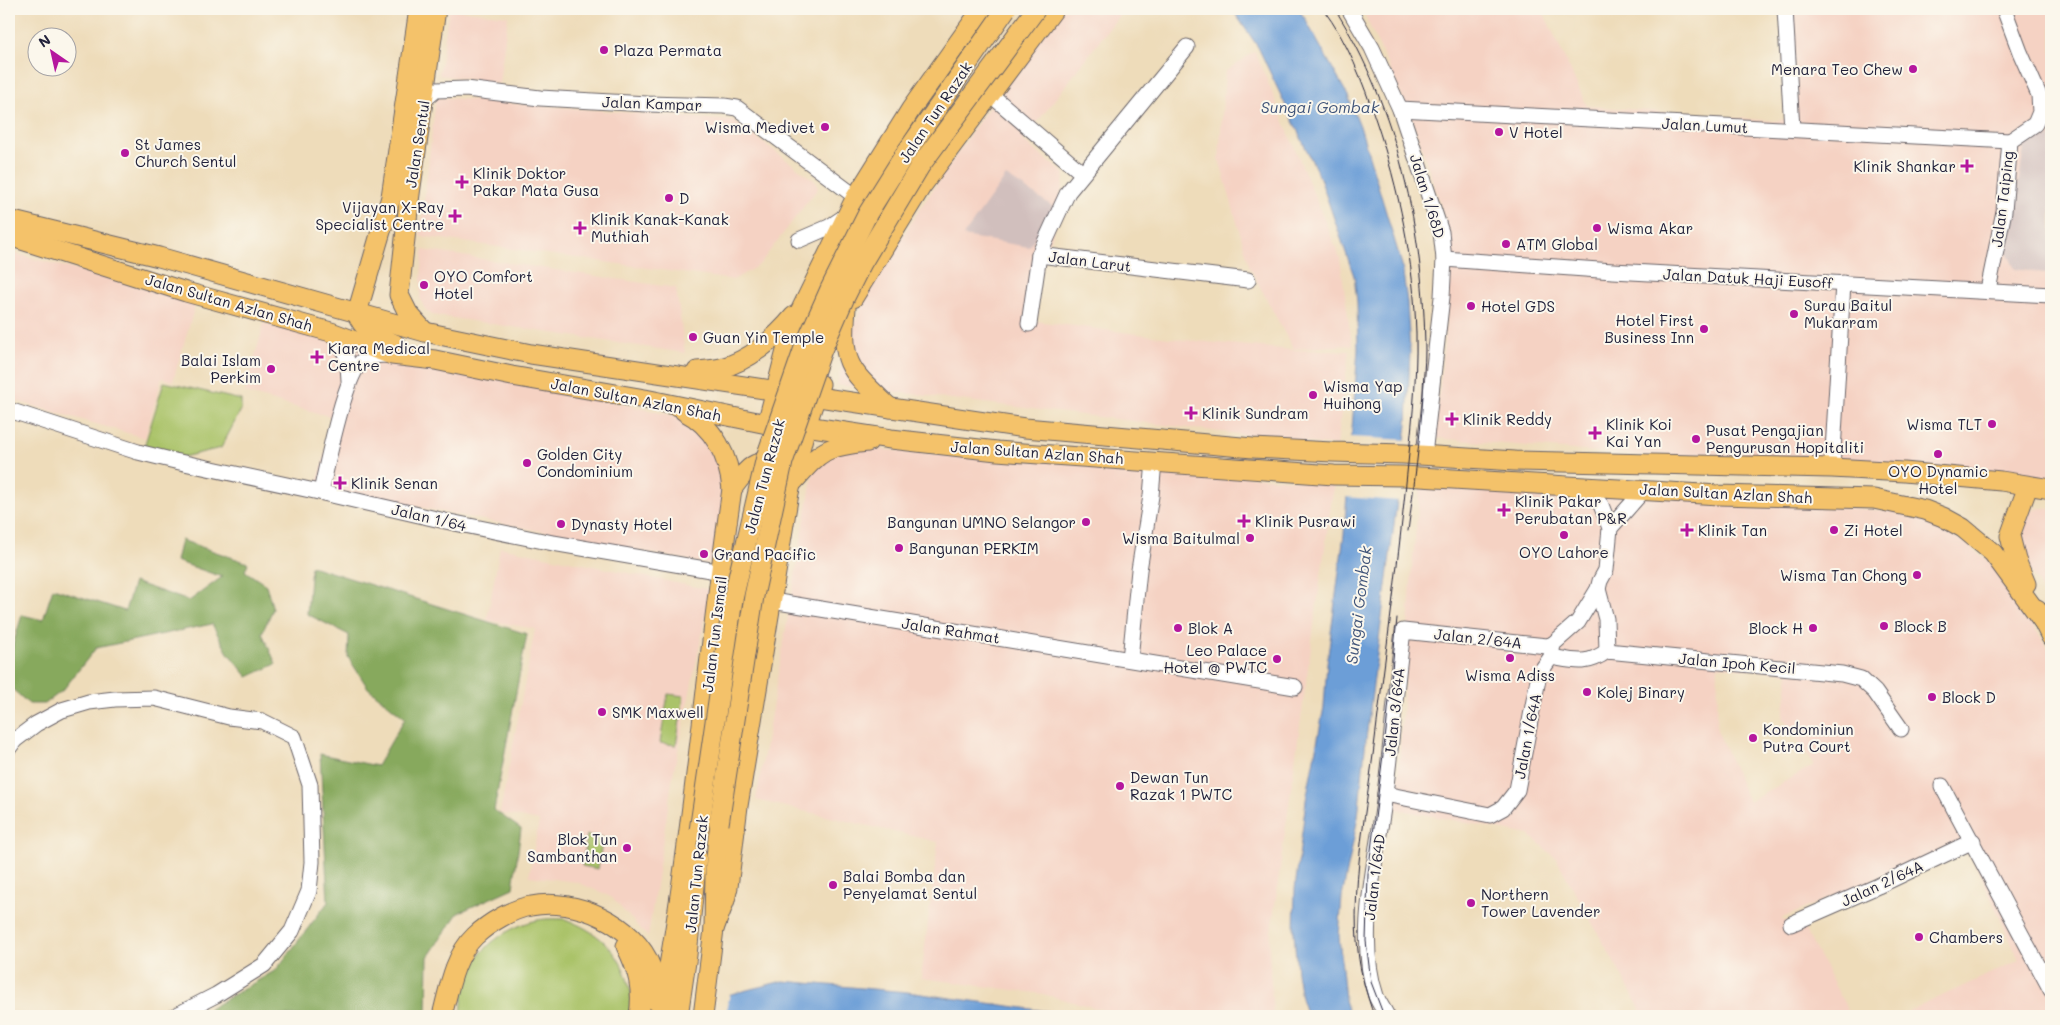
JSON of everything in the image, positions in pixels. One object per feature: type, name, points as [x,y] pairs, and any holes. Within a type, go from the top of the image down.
[{"type":"main road","name":"Jalan Sentul","points":[[357,313],[391,198],[419,9]]},
{"type":"main road","name":"Jalan Sentul","points":[[425,332],[408,313],[399,295],[409,201],[436,9]]},
{"type":"main road","name":"Jalan Tun Razak","points":[[767,424],[792,328],[856,197],[911,109],[982,9]]},
{"type":"main road","name":"Jalan Tun Razak","points":[[679,1007],[687,955],[698,838],[733,599],[766,457],[805,345],[830,289],[868,213],[903,157],[1006,9]]},
{"type":"main road","name":"Jalan Tun Razak","points":[[703,1016],[714,929],[719,824],[754,596],[783,462],[822,350],[862,262],[920,166],[1036,9]]},
{"type":"main road","name":"Jalan Tun Razak","points":[[806,426],[846,308],[921,187],[1054,9]]},
{"type":"main road","name":"Jalan Sultan Azlan Shah","points":[[9,220],[159,257],[425,332],[531,354],[775,389],[890,408],[1065,432],[1332,452],[1524,461],[1832,468],[1994,480],[2051,489]]},
{"type":"main road","name":"Jalan Sultan Azlan Shah","points":[[9,236],[186,292],[331,332],[392,355],[435,360],[767,424],[806,426],[891,439],[997,451],[1334,475],[1403,476],[1719,494],[1874,499],[1925,510],[1963,528],[1993,553],[2047,628]]},
{"type":"main road","points":[[804,303],[802,322],[804,334],[809,338],[817,340],[829,334],[846,308]]},
{"type":"main road","points":[[671,374],[719,368],[731,364],[773,338],[804,303]]},
{"type":"main road","points":[[846,308],[844,338],[849,364],[864,384],[890,408]]},
{"type":"main road","points":[[357,313],[366,328],[372,333],[435,360]]},
{"type":"main road","name":"Jalan Tun Ismail","points":[[649,1014],[673,948],[732,489],[728,464],[717,440],[700,421],[676,406]]},
{"type":"main road","points":[[714,929],[728,887],[738,806],[791,487],[806,426]]},
{"type":"main road","points":[[791,487],[810,463],[832,447],[891,439]]},
{"type":"main road","points":[[732,489],[750,466],[762,462],[773,465],[780,471],[791,487]]},
{"type":"main road","points":[[2028,486],[2010,536],[2016,560],[2047,628]]},
{"type":"main road","points":[[673,948],[698,838]]},
{"type":"main road","points":[[442,1016],[450,982],[463,952],[474,937],[492,923],[513,912],[532,906],[545,905],[569,906],[596,914],[608,919],[625,933],[640,949],[651,966],[656,984],[649,1014]]},
{"type":"street","name":"Jalan 1/68D","points":[[1349,9],[1372,48],[1400,109],[1442,232],[1444,259],[1442,298],[1424,446],[1428,455]]},
{"type":"street","points":[[1784,9],[1792,129]]},
{"type":"street","name":"Jalan Taiping","points":[[1988,290],[2004,211],[2010,141],[2035,124],[2040,112],[2039,95],[2004,9]]},
{"type":"street","name":"Jalan Larut","points":[[1187,46],[1068,192],[1039,255],[1248,280]]},
{"type":"street","name":"Jalan Kampar","points":[[424,100],[436,90],[466,89],[540,98],[737,108],[856,197]]},
{"type":"street","points":[[990,94],[1082,173]]},
{"type":"street","name":"Jalan Lumut","points":[[1400,109],[2010,141]]},
{"type":"street","points":[[799,240],[829,227],[847,215]]},
{"type":"street","points":[[1029,324],[1039,255]]},
{"type":"street","name":"Jalan Datuk Haji Eusoff","points":[[1444,259],[1613,271],[1988,290],[2051,295]]},
{"type":"street","points":[[1832,468],[1843,283]]},
{"type":"street","points":[[321,492],[349,380],[348,363],[344,348],[331,332]]},
{"type":"street","points":[[349,380],[359,364],[365,359],[375,356],[392,355]]},
{"type":"street","name":"Jalan 1/64","points":[[9,410],[138,452],[553,543],[722,572]]},
{"type":"street","points":[[1130,659],[1139,570],[1151,496],[1154,461]]},
{"type":"street","name":"Jalan 1/64A","points":[[1385,794],[1490,815],[1503,808],[1517,790],[1540,674],[1552,651],[1578,622],[1606,570],[1610,528],[1601,505],[1584,487]]},
{"type":"street","points":[[1610,528],[1645,489]]},
{"type":"street","points":[[1552,651],[1583,662],[1597,659],[1607,651],[1606,619],[1598,588]]},
{"type":"street","name":"Jalan Rahmat","points":[[772,601],[1295,687]]},
{"type":"street","name":"Jalan 2/64A","points":[[1403,631],[1547,646],[1552,651]]},
{"type":"street","name":"Jalan 3/64A","points":[[1385,794],[1403,631]]},
{"type":"street","name":"Jalan Ipoh Kecil","points":[[1607,651],[1794,668],[1842,674],[1861,679],[1875,692],[1901,729]]},
{"type":"street","points":[[9,748],[15,740],[36,724],[62,710],[89,702],[115,699],[154,698],[229,717],[262,722],[294,737],[310,785],[312,862],[308,891],[292,932],[264,964],[216,995],[175,1016]]},
{"type":"street","points":[[1942,786],[1973,840],[2051,990]]},
{"type":"street","name":"Jalan 1/64D","points":[[1385,794],[1370,891],[1368,921],[1371,970],[1377,997],[1387,1016]]},
{"type":"street","name":"Jalan 2/64A","points":[[1791,924],[1878,886],[1973,840]]},
{"type":"shaded area","points":[[449,9],[508,16],[499,84],[439,75]]},
{"type":"shaded area","points":[[1061,9],[1124,9],[1023,141],[1065,174],[1052,236],[1027,320],[1186,340],[1293,350],[1349,351],[1337,446],[837,385],[852,330],[871,287],[917,213],[982,117]]},
{"type":"shaded area","points":[[1362,9],[1542,9],[1587,106],[1774,121],[1796,117],[1792,9],[2051,9],[2051,491],[1435,438],[1451,268],[1446,222],[1412,118]]},
{"type":"shaded area","points":[[1255,51],[1340,258],[1352,345],[1293,349],[1250,268],[1219,159],[1225,72]]},
{"type":"shaded area","points":[[436,97],[734,121],[814,180],[818,188],[759,265],[733,280],[420,236]]},
{"type":"shaded area","points":[[2051,137],[2051,274],[2015,269],[2007,252],[2025,142]]},
{"type":"shaded area","points":[[1006,176],[1054,207],[1029,247],[963,236]]},
{"type":"shaded area","points":[[423,250],[676,288],[685,353],[432,315],[425,309],[420,299]]},
{"type":"shaded area","points":[[9,252],[196,302],[173,381],[162,378],[145,438],[9,399]]},
{"type":"shaded area","points":[[264,323],[679,417],[697,425],[715,452],[730,489],[718,555],[707,564],[316,487],[335,418],[245,393]]},
{"type":"shaded area","points":[[839,449],[874,449],[1334,483],[1269,947],[1273,1016],[1126,1016],[1043,994],[921,978],[938,842],[756,800],[814,467]]},
{"type":"shaded area","points":[[1421,482],[1896,511],[1925,519],[1964,542],[1991,563],[2003,578],[2051,653],[2051,1016],[1899,1016],[2019,960],[1965,841],[1780,919],[1803,926],[1851,1016],[1644,1016],[1556,858],[1529,835],[1396,809],[1412,566]],"holes":[[[1718,666],[1789,673],[1783,718],[1814,765],[1749,802],[1717,730]]]},
{"type":"shaded area","points":[[2032,509],[2051,509],[2051,607],[2021,554],[2019,542],[2025,518]]},
{"type":"shaded area","name":"SMK Maxwell","points":[[500,547],[711,590],[673,775],[648,937],[611,897],[577,882],[529,876],[539,821],[500,813],[535,629],[487,620]]},
{"type":"green space","points":[[164,382],[241,400],[241,410],[221,448],[183,457],[144,447]]},
{"type":"green space","points":[[181,540],[248,563],[245,571],[266,585],[273,609],[262,633],[276,664],[248,677],[228,653],[212,624],[96,648],[63,690],[45,704],[29,704],[9,686],[9,658],[22,615],[43,620],[53,588],[125,611],[134,582],[189,601],[222,577],[176,561]]},
{"type":"green space","points":[[311,566],[527,634],[494,810],[521,829],[513,888],[458,913],[428,957],[427,1016],[197,1016],[276,970],[328,902],[320,754],[377,766],[405,718],[368,688],[348,657],[349,635],[307,614]]},
{"type":"green space","points":[[668,694],[684,696],[676,745],[660,743]]},
{"type":"green space","points":[[587,835],[603,837],[598,869],[582,866]]},
{"type":"green space","points":[[542,919],[565,919],[587,929],[605,943],[619,960],[632,995],[629,1016],[461,1016],[463,990],[468,974],[481,953],[490,944],[511,929],[523,924]]},
{"type":"water","name":"Sungai Gombak","points":[[1232,9],[1298,9],[1304,17],[1348,96],[1360,126],[1402,265],[1407,302],[1410,352],[1407,425],[1366,739],[1358,817],[1342,897],[1339,936],[1345,1000],[1350,1016],[1307,1016],[1301,998],[1294,932],[1295,889],[1306,800],[1324,707],[1327,663],[1344,534],[1358,349],[1357,302],[1354,276],[1320,178],[1258,47]]},
{"type":"water","points":[[783,981],[907,992],[1082,1016],[684,1016],[731,994]]},
{"type":"pier","points":[[1350,437],[1408,440],[1400,501],[1344,497]]},
{"type":"pier","points":[[730,992],[726,1016],[681,1016],[683,1014]]},
{"type":"tram line","points":[[1323,9],[1340,35],[1354,63],[1366,92],[1384,147],[1404,226],[1415,306],[1416,371],[1410,446],[1395,585],[1363,828],[1356,903],[1359,959],[1364,984],[1374,1016]]},
{"type":"tram line","points":[[1335,9],[1357,48],[1376,88],[1391,130],[1413,217],[1423,306],[1425,361],[1415,480],[1408,531]]},
{"type":"tram line","points":[[1384,1016],[1371,982],[1366,941],[1368,874],[1386,731],[1397,618]]},
{"type":"place","name":"Plaza Permata","points":[[604,50]]},
{"type":"place","name":"Menara Teo Chew","points":[[1913,69]]},
{"type":"place","name":"Wisma Medivet","points":[[825,127]]},
{"type":"place","name":"V Hotel","points":[[1499,132]]},
{"type":"place","name":"St James Church Sentul","points":[[125,153]]},
{"type":"place","name":"Klinik Shankar","points":[[1967,166]]},
{"type":"place","name":"Klinik Doktor Pakar Mata Gusa","points":[[462,182]]},
{"type":"place","name":"D","points":[[669,198]]},
{"type":"place","name":"Vijayan X-Ray Specialist Centre","points":[[455,216]]},
{"type":"place","name":"Klinik Kanak-Kanak Muthiah","points":[[580,228]]},
{"type":"place","name":"Wisma Akar","points":[[1597,228]]},
{"type":"place","name":"ATM Global","points":[[1506,244]]},
{"type":"place","name":"OYO Comfort Hotel","points":[[424,285]]},
{"type":"place","name":"Hotel GDS","points":[[1471,306]]},
{"type":"place","name":"Surau Baitul Mukarram","points":[[1794,314]]},
{"type":"place","name":"Hotel First Business Inn","points":[[1704,329]]},
{"type":"place","name":"Guan Yin Temple","points":[[693,337]]},
{"type":"place","name":"Kiara Medical Centre","points":[[317,357]]},
{"type":"place","name":"Balai Islam Perkim","points":[[271,369]]},
{"type":"place","name":"Wisma Yap Huihong","points":[[1313,395]]},
{"type":"place","name":"Klinik Sundram","points":[[1191,413]]},
{"type":"place","name":"Klinik Reddy","points":[[1452,419]]},
{"type":"place","name":"Wisma TLT","points":[[1992,424]]},
{"type":"place","name":"Klinik Koi Kai Yan","points":[[1595,433]]},
{"type":"place","name":"Pusat Pengajian Pengurusan Hopitaliti","points":[[1696,439]]},
{"type":"place","name":"OYO Dynamic Hotel","points":[[1938,454]]},
{"type":"place","name":"Golden City Condominium","points":[[527,463]]},
{"type":"place","name":"Klinik Senan","points":[[340,483]]},
{"type":"place","name":"Klinik Pakar Perubatan P&R","points":[[1504,510]]},
{"type":"place","name":"Klinik Pusrawi","points":[[1244,521]]},
{"type":"place","name":"Bangunan UMNO Selangor","points":[[1086,522]]},
{"type":"place","name":"Dynasty Hotel","points":[[561,524]]},
{"type":"place","name":"Klinik Tan","points":[[1687,530]]},
{"type":"place","name":"Zi Hotel","points":[[1834,530]]},
{"type":"place","name":"OYO Lahore","points":[[1564,535]]},
{"type":"place","name":"Wisma Baitulmal","points":[[1250,538]]},
{"type":"place","name":"Bangunan PERKIM","points":[[899,548]]},
{"type":"place","name":"Grand Pacific","points":[[704,554]]},
{"type":"place","name":"Wisma Tan Chong","points":[[1917,575]]},
{"type":"place","name":"Block B","points":[[1884,626]]},
{"type":"place","name":"Blok A","points":[[1178,628]]},
{"type":"place","name":"Block H","points":[[1813,628]]},
{"type":"place","name":"Wisma Adiss","points":[[1510,658]]},
{"type":"place","name":"Leo Palace Hotel @ PWTC","points":[[1277,659]]},
{"type":"place","name":"Kolej Binary","points":[[1587,692]]},
{"type":"place","name":"Block D","points":[[1932,697]]},
{"type":"place","name":"SMK Maxwell","points":[[602,712]]},
{"type":"place","name":"Kondominiun Putra Court","points":[[1753,738]]},
{"type":"place","name":"Dewan Tun Razak 1 PWTC","points":[[1120,786]]},
{"type":"place","name":"Blok Tun Sambanthan","points":[[627,848]]},
{"type":"place","name":"Balai Bomba dan Penyelamat Sentul","points":[[833,885]]},
{"type":"place","name":"Northern Tower Lavender","points":[[1471,903]]},
{"type":"place","name":"Chambers","points":[[1919,937]]}]
